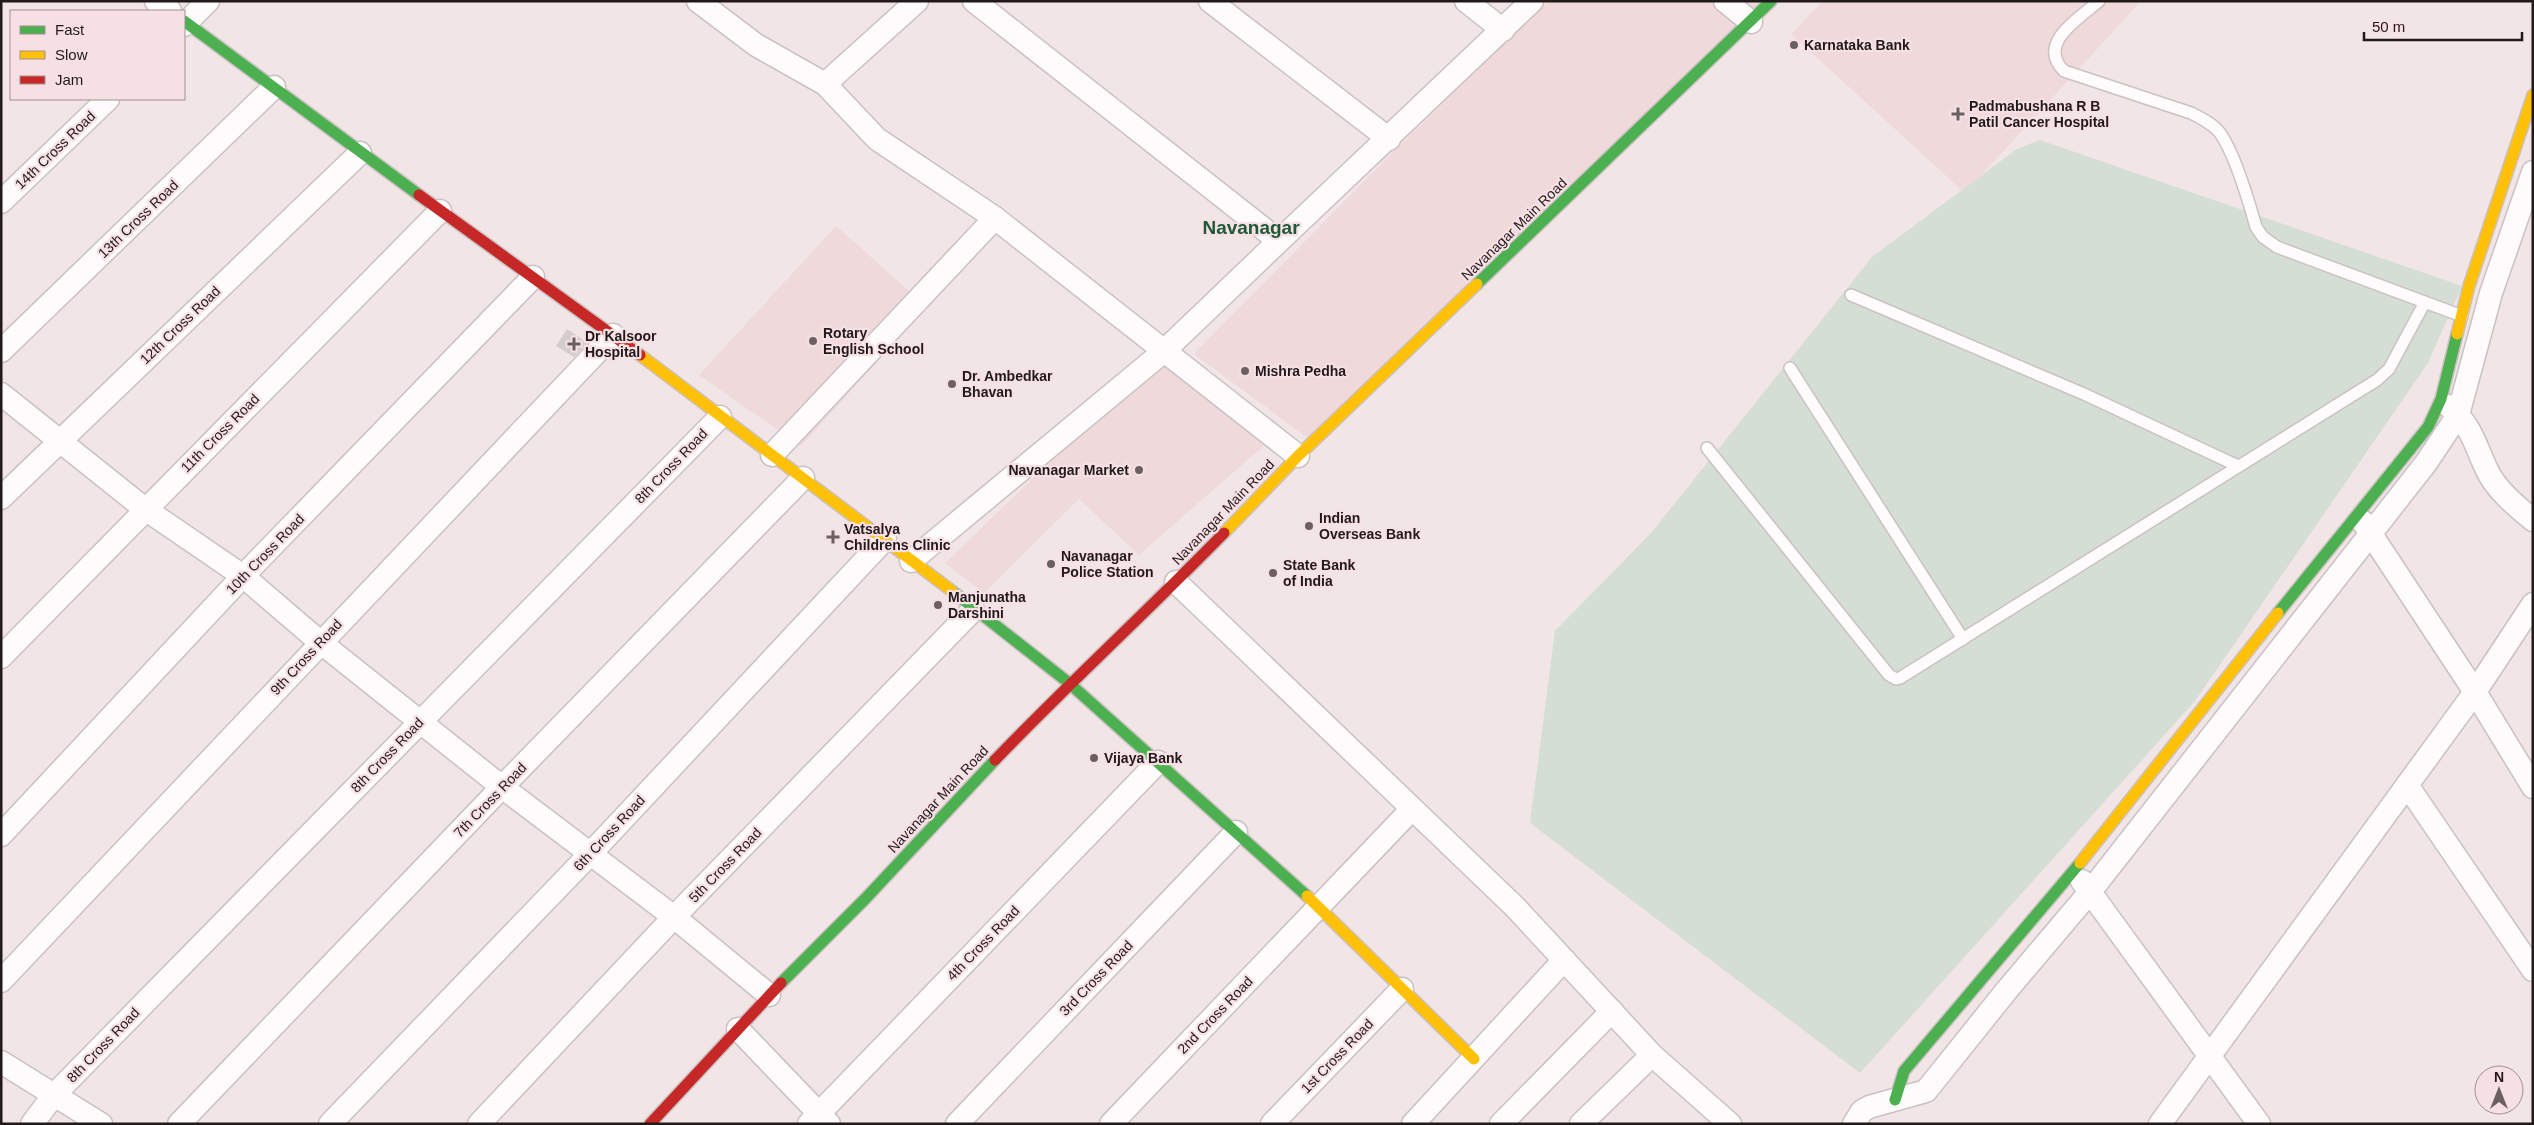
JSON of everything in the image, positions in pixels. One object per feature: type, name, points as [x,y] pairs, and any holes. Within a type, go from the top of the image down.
[{"type":"street","points":[[156,1],[168,10]]},
{"type":"street","points":[[185,17],[208,1]]},
{"type":"street","points":[[698,1],[756,45],[825,84],[877,139],[995,218],[1163,352],[1298,456]]},
{"type":"street","points":[[825,84],[917,1]]},
{"type":"street","points":[[974,1],[1279,241]]},
{"type":"street","points":[[1210,1],[1389,138]]},
{"type":"street","points":[[1466,1],[1503,30]]},
{"type":"street","points":[[912,561],[1163,352],[1532,1]]},
{"type":"street","points":[[1725,1],[1751,22]]},
{"type":"street","name":"Navanagar Main Road","points":[[650,1124],[770,995],[866,898],[979,776],[1069,683],[1176,582],[1298,456],[1772,1]]},
{"type":"street","points":[[185,23],[274,87],[360,153],[613,335],[884,539],[1069,683],[1319,907],[1474,1059]]},
{"type":"street","name":"13th Cross Road","points":[[1,351],[274,87]]},
{"type":"street","points":[[1895,1100],[1904,1071],[2075,870],[2428,427],[2441,399],[2469,286],[2533,95]]},
{"type":"street","name":"14th Cross Road","points":[[1,202],[107,100]]},
{"type":"street","name":"12th Cross Road","points":[[1,498],[360,153]]},
{"type":"street","points":[[1854,1124],[1862,1110],[1926,1091],[2089,892],[2426,463],[2458,415],[2491,292],[2533,172]]},
{"type":"street","name":"11th Cross Road","points":[[1,656],[440,211]]},
{"type":"street","points":[[772,454],[995,218]]},
{"type":"street","name":"10th Cross Road","points":[[1,835],[243,576],[533,276]]},
{"type":"street","points":[[2469,286],[2491,292]]},
{"type":"street","name":"9th Cross Road","points":[[1,981],[320,642],[613,335]]},
{"type":"street","points":[[1,394],[145,509],[243,576],[320,642],[420,722],[502,786],[592,852],[770,995]]},
{"type":"street","points":[[2441,399],[2470,428],[2486,469],[2495,483],[2533,520]]},
{"type":"street","name":"8th Cross Road","points":[[32,1124],[54,1094],[720,417]]},
{"type":"street","name":"7th Cross Road","points":[[179,1124],[502,786],[803,478]]},
{"type":"street","points":[[2358,513],[2370,536],[2475,692],[2533,786]]},
{"type":"street","name":"6th Cross Road","points":[[330,1124],[592,852],[884,539]]},
{"type":"street","points":[[1176,582],[1515,908],[1652,1054],[1730,1124]]},
{"type":"street","points":[[2160,1124],[2475,692],[2533,604]]},
{"type":"street","name":"5th Cross Road","points":[[479,1124],[674,917],[973,610]]},
{"type":"street","name":"4th Cross Road","points":[[819,1120],[1158,762]]},
{"type":"street","points":[[2407,785],[2533,970]]},
{"type":"street","name":"2nd Cross Road","points":[[1111,1124],[1412,809]]},
{"type":"street","name":"3rd Cross Road","points":[[957,1124],[1236,832]]},
{"type":"street","points":[[2075,870],[2089,892],[2259,1124]]},
{"type":"street","points":[[1413,1124],[1564,960]]},
{"type":"street","name":"1st Cross Road","points":[[1272,1124],[1402,989]]},
{"type":"street","points":[[1500,1124],[1612,1011]]},
{"type":"street","points":[[738,1029],[819,1120]]},
{"type":"street","points":[[1581,1124],[1652,1054]]},
{"type":"street","points":[[1,1062],[100,1124]]},
{"type":"lane","points":[[2099,1],[2057,39],[2054,56],[2057,64],[2064,71],[2206,120],[2219,132],[2227,146],[2256,227],[2263,236],[2277,247],[2462,316]]},
{"type":"lane","points":[[1852,295],[2084,394],[2238,466]]},
{"type":"lane","points":[[1707,448],[1892,678],[1904,677],[2383,375],[2425,302]]},
{"type":"lane","points":[[1790,368],[1963,639]]},
{"type":"shaded area","points":[[1549,1],[1761,1],[1314,443],[1194,354],[1391,154]]},
{"type":"shaded area","name":"Padmabushana R B Patil Cancer Hospital","points":[[1823,1],[2141,1],[1965,193],[1791,34]]},
{"type":"shaded area","points":[[2040,140],[2462,286],[2428,363],[2195,701],[1860,1073],[1530,823],[1555,631],[1651,533],[1872,257],[2017,149]]},
{"type":"shaded area","name":"Rotary English School","points":[[836,226],[927,307],[801,446],[699,375]]},
{"type":"shaded area","name":"Navanagar Market","points":[[1164,352],[1268,442],[1139,555],[1079,499],[984,593],[945,563]]},
{"type":"building","points":[[567,329],[588,343],[574,357],[556,346]]},
{"type":"traffic: fast","points":[[1477,284],[1771,1]]},
{"type":"traffic: fast","points":[[185,22],[419,195]]},
{"type":"traffic: fast","points":[[2278,613],[2428,427],[2441,399],[2457,334]]},
{"type":"traffic: fast","points":[[952,591],[1069,683],[1307,896]]},
{"type":"traffic: fast","points":[[781,983],[866,898],[995,760]]},
{"type":"traffic: fast","points":[[1895,1100],[1904,1071],[2080,863]]},
{"type":"traffic: slow","points":[[2457,334],[2469,286],[2533,95]]},
{"type":"traffic: slow","points":[[1224,533],[1298,456],[1477,284]]},
{"type":"traffic: slow","points":[[640,355],[952,591]]},
{"type":"traffic: slow","points":[[2080,863],[2278,613]]},
{"type":"traffic: slow","points":[[1307,896],[1474,1059]]},
{"type":"traffic: jam","points":[[419,195],[640,355]]},
{"type":"traffic: jam","points":[[995,760],[1224,533]]},
{"type":"traffic: jam","points":[[650,1124],[781,983]]},
{"type":"place","name":"Karnataka Bank","points":[[1794,45]]},
{"type":"place","name":"Padmabushana R B Patil Cancer Hospital","points":[[1958,114]]},
{"type":"place","name":"Rotary English School","points":[[813,341]]},
{"type":"place","name":"Dr Kalsoor Hospital","points":[[574,344]]},
{"type":"place","name":"Mishra Pedha","points":[[1245,371]]},
{"type":"place","name":"Dr. Ambedkar Bhavan","points":[[952,384]]},
{"type":"place","name":"Navanagar Market","points":[[1139,470]]},
{"type":"place","name":"Indian Overseas Bank","points":[[1309,526]]},
{"type":"place","name":"Vatsalya Childrens Clinic","points":[[833,537]]},
{"type":"place","name":"Navanagar Police Station","points":[[1051,564]]},
{"type":"place","name":"State Bank of India","points":[[1273,573]]},
{"type":"place","name":"Manjunatha Darshini","points":[[938,605]]},
{"type":"place","name":"Vijaya Bank","points":[[1094,758]]},
{"type":"district","name":"Navanagar","points":[[1251,227]]}]
